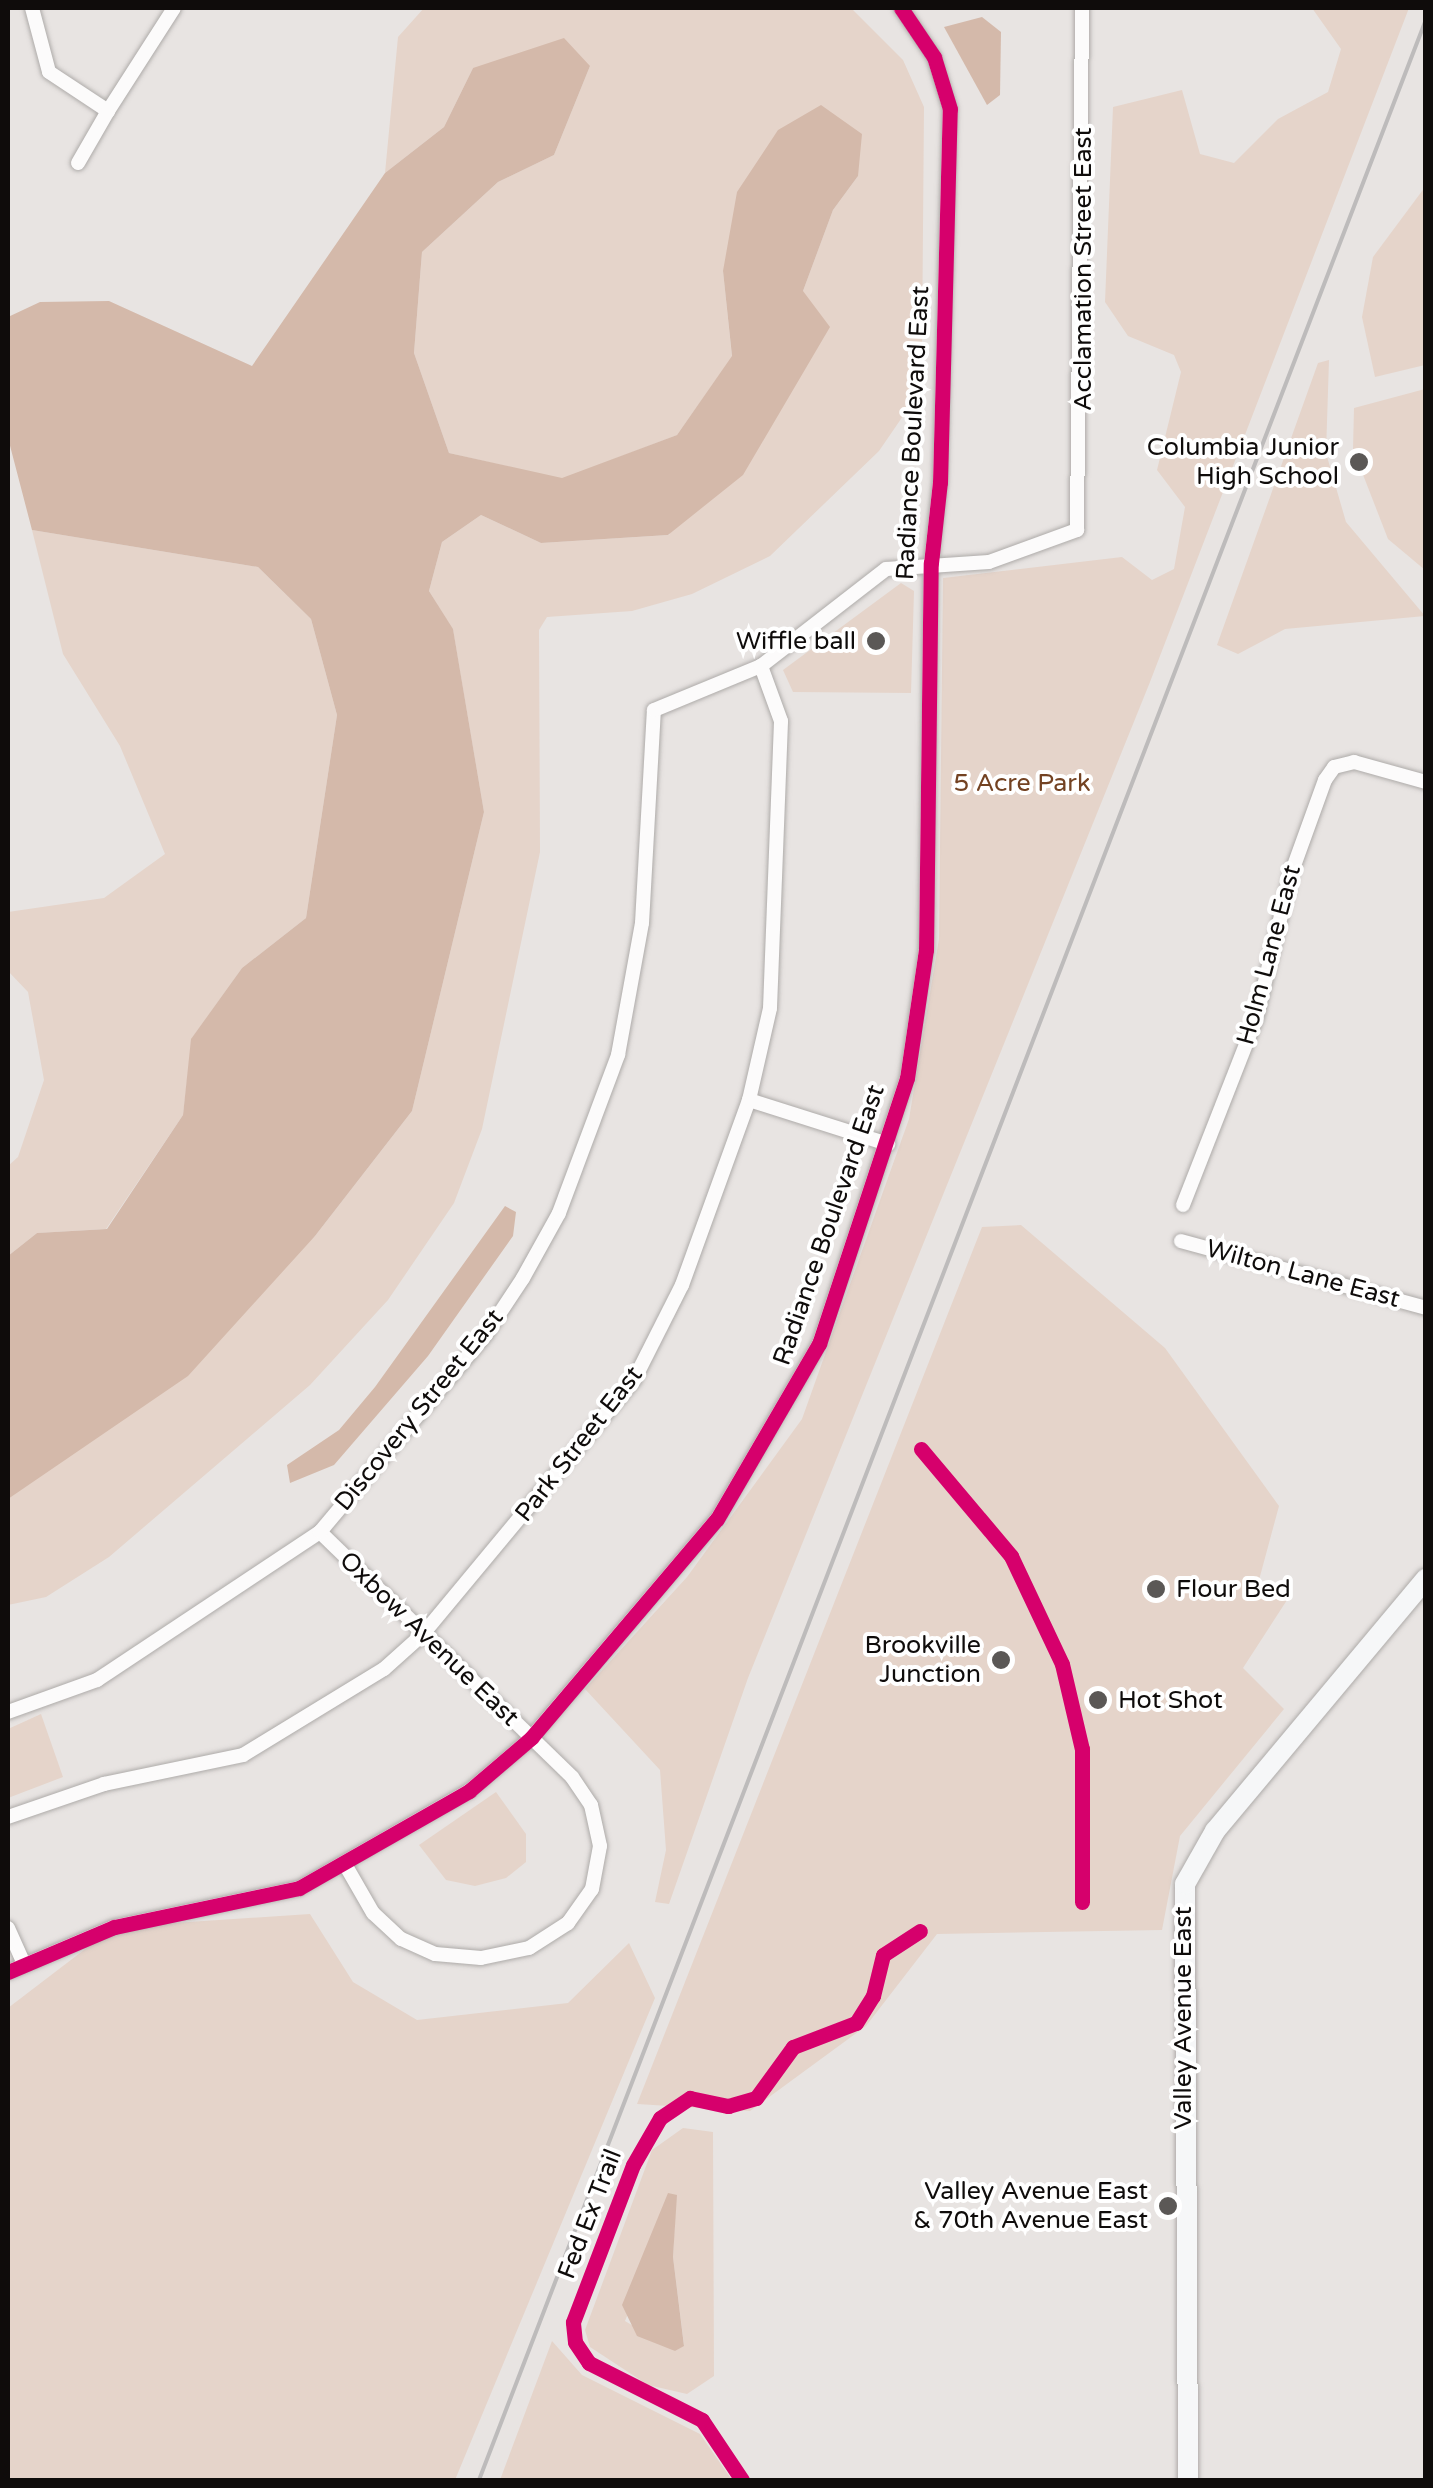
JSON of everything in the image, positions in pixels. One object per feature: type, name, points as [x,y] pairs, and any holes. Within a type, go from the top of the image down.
[{"type":"main road","name":"Valley Avenue East","points":[[1188,2480],[1185,1884],[1222,1823],[1426,1579]]},
{"type":"street","points":[[32,8],[50,72],[108,111]]},
{"type":"street","points":[[78,164],[174,8]]},
{"type":"street","name":"Radiance Boulevard East","points":[[8,1972],[23,1961],[114,1927],[258,1900],[346,1866],[468,1791],[531,1738],[757,1462],[819,1344],[888,1144],[926,950],[931,563],[940,482],[950,109],[934,57],[902,8]]},
{"type":"street","name":"Acclamation Street East","points":[[931,563],[989,562],[1077,530],[1086,240],[1082,8]]},
{"type":"street","points":[[761,666],[886,570],[931,563]]},
{"type":"street","name":"Discovery Street East","points":[[8,1712],[97,1680],[320,1532],[486,1334],[559,1214],[591,1138],[634,986],[654,710],[761,666]]},
{"type":"street","name":"Park Street East","points":[[8,1817],[104,1784],[242,1755],[307,1722],[424,1634],[634,1380],[682,1285],[750,1100],[777,958],[781,721],[761,666]]},
{"type":"street","name":"Holm Lane East","points":[[1183,1206],[1256,1019],[1306,827],[1339,764],[1426,782]]},
{"type":"street","points":[[750,1100],[888,1144]]},
{"type":"street","name":"Wilton Lane East","points":[[1181,1241],[1426,1308]]},
{"type":"street","name":"Oxbow Avenue East","points":[[320,1532],[582,1790],[600,1846],[592,1889],[549,1938],[480,1958],[435,1954],[384,1926],[346,1866]]},
{"type":"street","points":[[8,1928],[23,1961]]},
{"type":"green space","points":[[424,8],[851,8],[903,60],[924,107],[922,350],[914,400],[879,451],[770,556],[692,594],[632,611],[547,617],[539,630],[540,852],[482,1129],[454,1203],[388,1300],[310,1385],[109,1557],[46,1597],[8,1605],[8,1499],[315,1236],[412,1111],[484,812],[453,630],[429,591],[442,542],[481,515],[541,543],[669,535],[803,291],[833,210],[858,176],[723,271],[732,357],[677,435],[562,479],[449,453],[414,353],[422,252],[498,182],[554,155],[590,66],[473,68],[444,127],[385,173],[398,37]]},
{"type":"green space","name":"5 Acre Park","points":[[1312,8],[1409,8],[1150,682],[748,1678],[669,1904],[655,1902],[666,1850],[660,1770],[585,1689],[687,1577],[802,1419],[909,1119],[939,939],[943,578],[1122,557],[1152,580],[1174,569],[1185,507],[1157,470],[1181,372],[1174,355],[1128,336],[1105,302],[1113,107],[1182,90],[1200,154],[1234,163],[1278,119],[1328,92],[1341,49]]},
{"type":"green space","points":[[1425,187],[1425,365],[1375,377],[1362,317],[1373,257]]},
{"type":"green space","points":[[1329,360],[1326,453],[1346,522],[1425,616],[1285,629],[1238,654],[1217,645],[1318,363]]},
{"type":"green space","points":[[1426,389],[1425,570],[1388,539],[1353,449],[1354,408]]},
{"type":"green space","points":[[32,530],[258,567],[311,619],[337,715],[306,918],[242,968],[192,1038],[183,1115],[106,1229],[37,1233],[8,1256],[8,1166],[18,1157],[44,1080],[28,992],[8,971],[8,912],[104,898],[165,854],[120,746],[63,654]]},
{"type":"green space","points":[[901,583],[914,591],[911,693],[793,692],[783,670]]},
{"type":"green space","points":[[1021,1225],[1165,1348],[1279,1506],[1259,1580],[1289,1597],[1243,1668],[1284,1709],[1180,1836],[1162,1930],[937,1934],[866,2026],[750,2111],[637,2104],[982,1227]]},
{"type":"green space","points":[[41,1714],[63,1777],[8,1798],[8,1729]]},
{"type":"green space","points":[[496,1792],[526,1834],[526,1862],[506,1878],[475,1886],[446,1880],[419,1845]]},
{"type":"green space","points":[[310,1914],[353,1982],[417,2020],[568,2003],[629,1943],[655,1998],[455,2480],[8,2480],[8,2008],[114,1927]]},
{"type":"green space","points":[[683,2128],[713,2132],[714,2376],[687,2394],[648,2385],[590,2347],[585,2330],[652,2150]],"holes":[[[676,2195],[673,2257],[684,2345],[675,2351],[625,2321]]]},
{"type":"green space","points":[[552,2341],[582,2375],[700,2434],[732,2480],[500,2480]]},
{"type":"shaded area","points":[[982,17],[1001,32],[1000,95],[987,105],[944,27]]},
{"type":"shaded area","points":[[564,38],[590,66],[554,155],[498,182],[422,252],[414,353],[449,453],[562,478],[677,435],[732,356],[723,271],[737,192],[778,130],[821,105],[862,134],[858,176],[833,210],[803,291],[830,327],[743,475],[668,535],[541,543],[481,515],[442,542],[429,591],[453,629],[484,812],[412,1111],[315,1236],[188,1376],[8,1499],[8,1256],[37,1233],[107,1229],[183,1115],[191,1039],[242,968],[306,918],[337,715],[311,619],[258,567],[32,530],[8,438],[8,317],[40,302],[109,301],[252,366],[385,173],[444,127],[473,68]]},
{"type":"shaded area","points":[[505,1206],[516,1212],[513,1236],[428,1356],[334,1465],[290,1483],[287,1465],[339,1430],[375,1387]]},
{"type":"shaded area","points":[[668,2193],[677,2195],[673,2257],[684,2346],[675,2351],[637,2336],[622,2305]]},
{"type":"railway","points":[[479,2480],[1426,19]]},
{"type":"cycle path","points":[[8,1972],[114,1927],[299,1888],[469,1791],[531,1738],[717,1519],[819,1344],[907,1078],[926,950],[931,563],[940,482],[950,109],[934,57],[901,8]]},
{"type":"cycle path","points":[[921,1449],[1011,1556],[1062,1664],[1082,1749],[1082,1902]]},
{"type":"cycle path","name":"Fed Ex Trail","points":[[742,2480],[702,2420],[589,2363],[575,2342],[573,2322],[633,2165],[660,2118],[690,2098],[728,2106],[756,2098],[793,2047],[856,2023],[873,1996],[883,1955],[920,1931]]},
{"type":"place","name":"Columbia Junior High School","points":[[1359,462]]},
{"type":"place","name":"Wiffle ball","points":[[876,641]]},
{"type":"place","name":"Flour Bed","points":[[1156,1589]]},
{"type":"place","name":"Brookville Junction","points":[[1001,1660]]},
{"type":"place","name":"Hot Shot","points":[[1098,1700]]},
{"type":"place","name":"Valley Avenue East & 70th Avenue East","points":[[1168,2206]]}]
